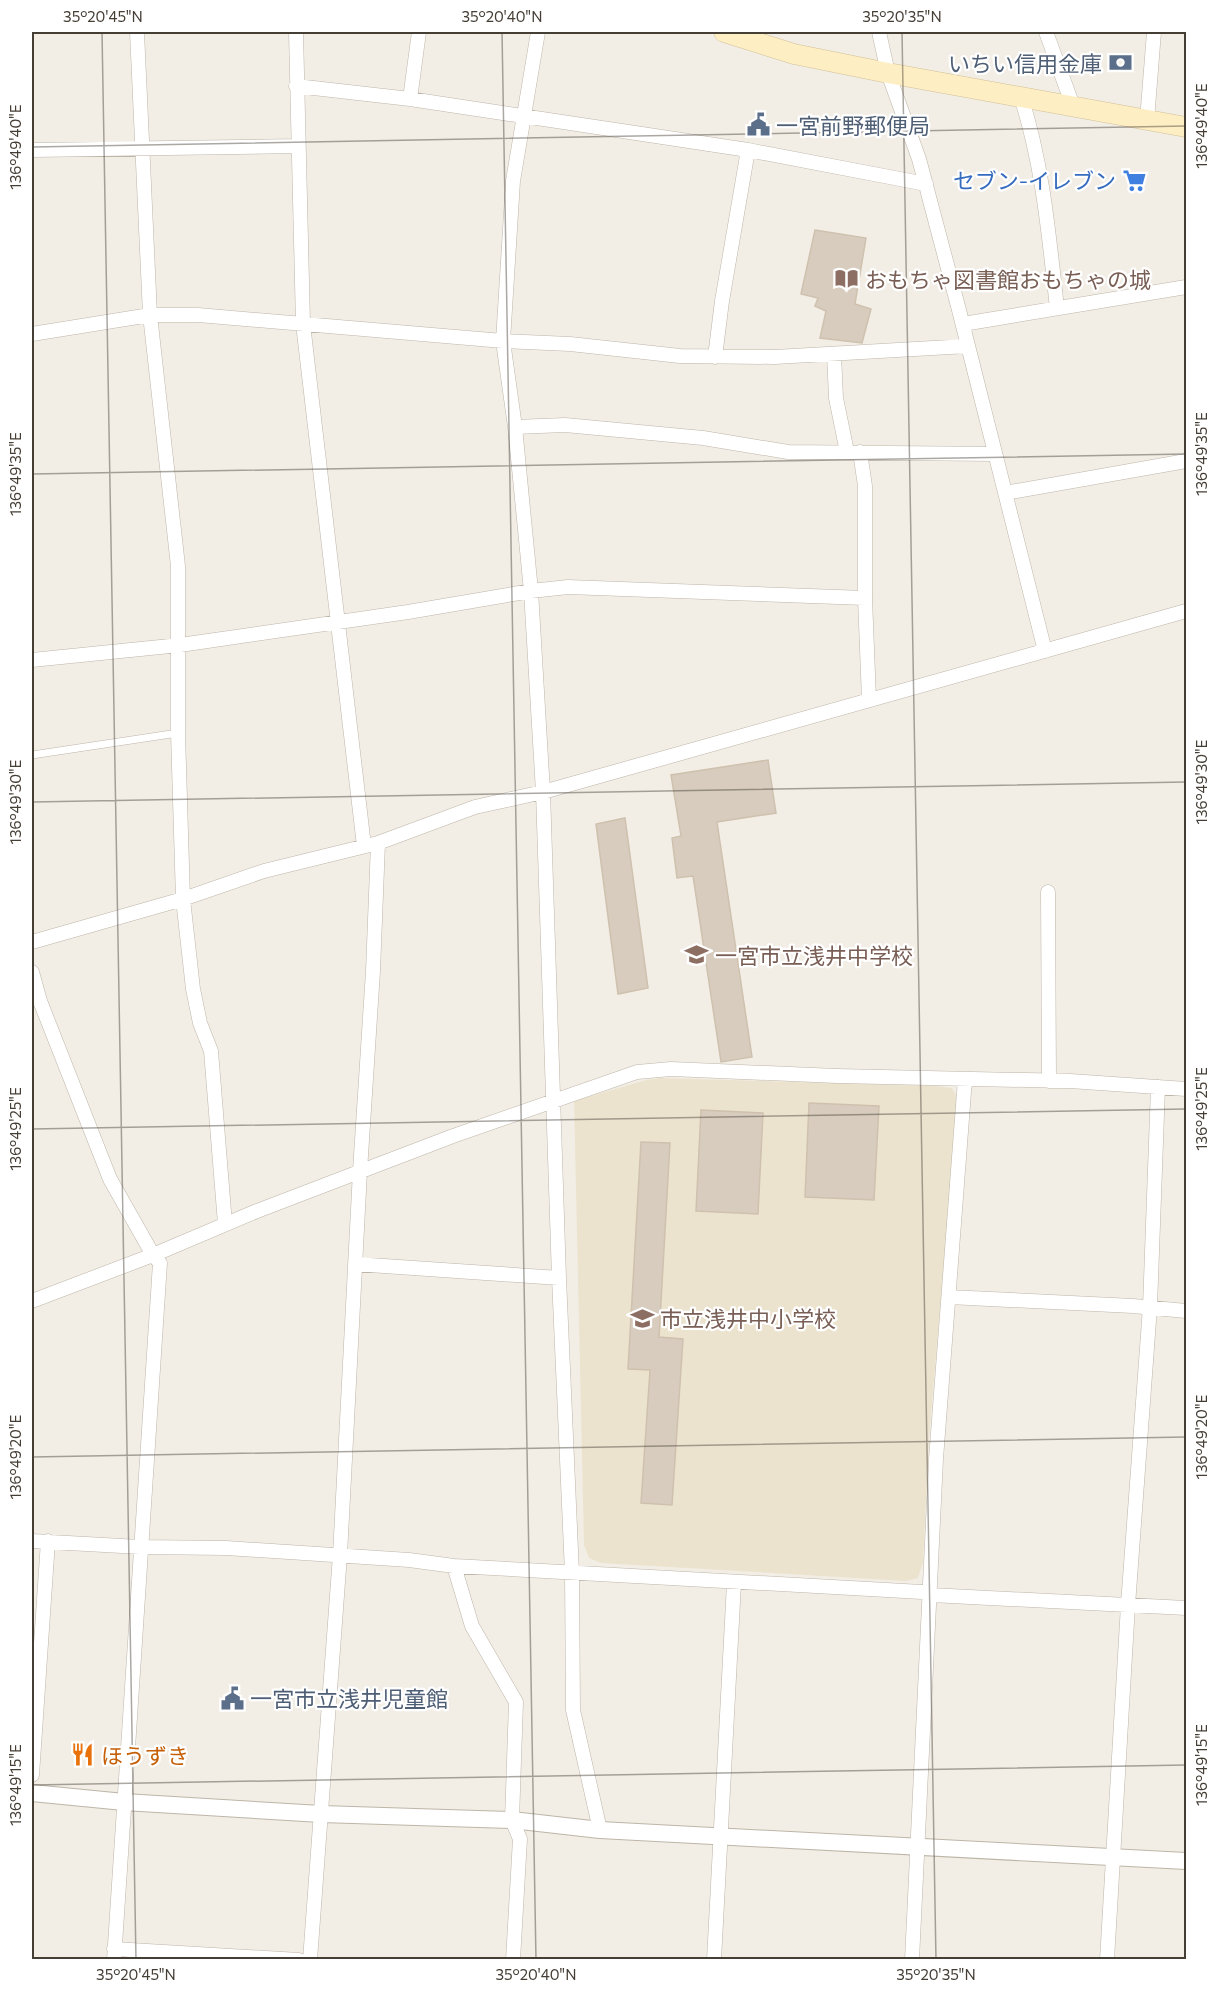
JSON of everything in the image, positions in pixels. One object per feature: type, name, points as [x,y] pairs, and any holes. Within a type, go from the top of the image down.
[{"type":"main road","points":[[724,32],[794,54],[1186,127]]},
{"type":"street","points":[[137,32],[150,315],[178,566],[180,645],[178,733],[183,899],[193,989],[200,1023],[211,1051],[225,1224]]},
{"type":"street","points":[[296,32],[303,324],[338,621],[371,844],[374,971],[360,1171],[340,1555],[310,1959]]},
{"type":"street","points":[[410,99],[419,32]]},
{"type":"street","points":[[538,32],[513,181],[503,341],[515,427],[531,591],[543,792],[555,1101],[559,1278],[572,1573],[573,1710],[600,1830]]},
{"type":"street","points":[[879,32],[888,73],[926,184],[1045,651]]},
{"type":"street","points":[[1046,32],[1073,106]]},
{"type":"street","points":[[1148,120],[1154,32]]},
{"type":"street","points":[[296,87],[410,99],[748,150],[926,184]]},
{"type":"street","points":[[1021,97],[1034,135],[1047,215],[1057,308]]},
{"type":"street","points":[[32,150],[298,146]]},
{"type":"street","points":[[715,357],[722,301],[748,150]]},
{"type":"street","points":[[963,324],[1186,287]]},
{"type":"street","points":[[32,334],[150,315],[198,315],[570,345],[680,357],[775,357],[968,346]]},
{"type":"street","points":[[834,354],[836,398],[865,486],[868,700]]},
{"type":"street","points":[[515,427],[565,424],[703,438],[788,452],[995,454]]},
{"type":"street","points":[[1005,493],[1186,461]]},
{"type":"street","points":[[32,660],[180,645],[408,612],[531,591],[568,588],[865,598]]},
{"type":"street","points":[[32,942],[183,899],[264,871],[371,844],[476,807],[543,792],[1186,611]]},
{"type":"street","points":[[1048,892],[1049,1081]]},
{"type":"street","points":[[32,972],[40,1001],[110,1179],[153,1255],[160,1263],[114,1954],[299,1959]]},
{"type":"street","points":[[32,1301],[153,1255],[360,1171],[637,1072],[671,1070],[1049,1081],[1186,1089]]},
{"type":"street","points":[[912,1959],[936,1459],[965,1079]]},
{"type":"street","points":[[1107,1959],[1128,1605],[1150,1307],[1158,1087]]},
{"type":"street","points":[[355,1264],[559,1278]]},
{"type":"street","points":[[950,1296],[1186,1311]]},
{"type":"street","points":[[32,1541],[140,1547],[226,1548],[409,1560],[454,1566],[1186,1608]]},
{"type":"street","points":[[32,1775],[48,1541]]},
{"type":"street","points":[[454,1566],[472,1626],[516,1702],[512,1820],[520,1839],[513,1959]]},
{"type":"street","points":[[714,1959],[734,1583]]},
{"type":"street","points":[[32,1793],[124,1802],[321,1814],[512,1820],[600,1830],[1186,1861]]},
{"type":"lane","points":[[32,755],[178,733]]},
{"type":"shaded area","points":[[660,1078],[936,1086],[952,1088],[958,1099],[929,1437],[923,1562],[918,1578],[906,1581],[601,1563],[589,1558],[584,1545],[574,1101]]},
{"type":"building","points":[[815,230],[866,238],[855,304],[871,309],[862,343],[820,338],[826,311],[815,306],[818,298],[801,294]]},
{"type":"building","points":[[768,760],[776,813],[717,822],[752,1057],[721,1062],[693,876],[677,878],[672,838],[681,836],[671,775]]},
{"type":"building","points":[[625,818],[648,988],[618,994],[596,824]]},
{"type":"building","points":[[809,1103],[879,1106],[874,1200],[805,1197]]},
{"type":"building","points":[[701,1110],[763,1113],[758,1214],[696,1211]]},
{"type":"building","points":[[641,1142],[670,1143],[659,1337],[683,1339],[672,1505],[641,1503],[650,1370],[628,1369]]},
{"type":"place","name":"いちい信用金庫","points":[[1120,63]]},
{"type":"place","name":"一宮前野郵便局","points":[[758,125]]},
{"type":"place","name":"セブン-イレブン","points":[[1134,180]]},
{"type":"place","name":"おもちゃ図書館おもちゃの城","points":[[847,279]]},
{"type":"place","name":"一宮市立浅井中学校","points":[[697,955]]},
{"type":"place","name":"市立浅井中小学校","points":[[642,1318]]},
{"type":"place","name":"一宮市立浅井児童館","points":[[232,1698]]},
{"type":"place","name":"ほうずき","points":[[83,1755]]}]
